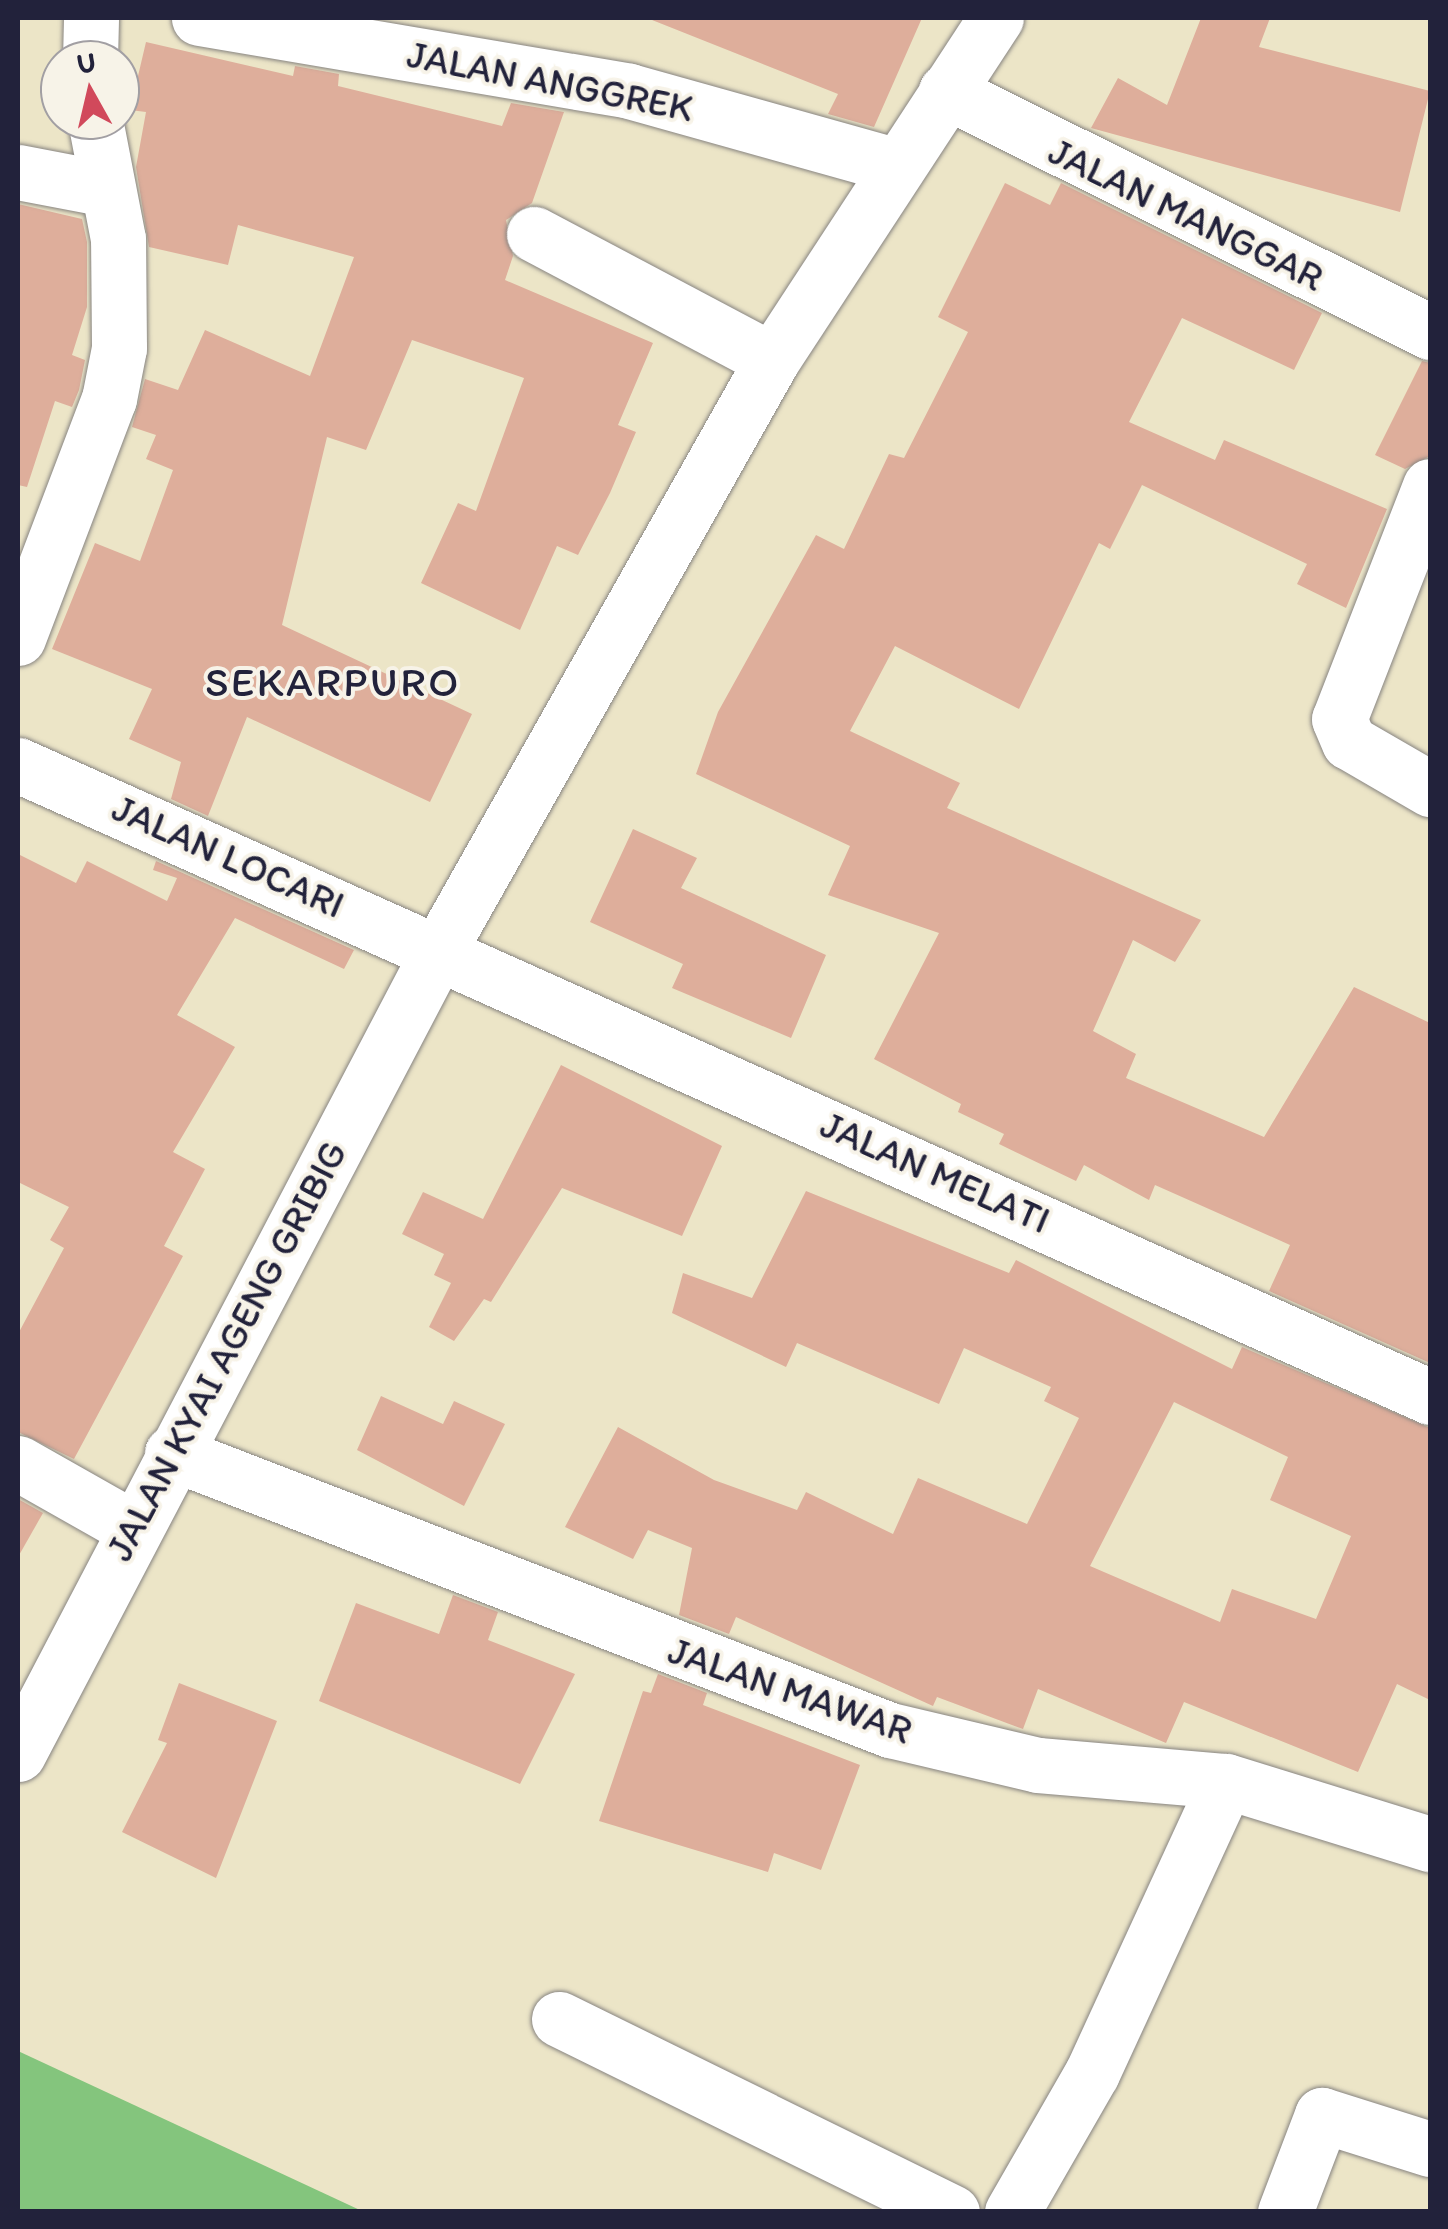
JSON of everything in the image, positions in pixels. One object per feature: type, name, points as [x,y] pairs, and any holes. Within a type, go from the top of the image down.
[{"type":"street","name":"JALAN ANGGREK","points":[[200,18],[630,91],[897,166]]},
{"type":"street","name":"JALAN KYAI AGENG GRIBIG","points":[[18,1754],[172,1453],[439,950],[772,360],[996,18]]},
{"type":"street","name":"JALAN MANGGAR","points":[[946,90],[1430,332]]},
{"type":"street","points":[[18,638],[109,400],[118,239],[98,140]]},
{"type":"street","points":[[18,172],[107,189]]},
{"type":"street","points":[[534,234],[772,360]]},
{"type":"street","points":[[1430,486],[1339,719],[1349,742],[1430,789]]},
{"type":"street","name":"JALAN LOCARI","points":[[18,765],[439,950]]},
{"type":"street","name":"JALAN MELATI","points":[[439,950],[1430,1396]]},
{"type":"street","name":"JALAN MAWAR","points":[[172,1453],[890,1730],[1038,1765],[1226,1781],[1430,1844]]},
{"type":"street","points":[[18,1463],[133,1528]]},
{"type":"street","points":[[1012,2212],[1092,2072],[1226,1781]]},
{"type":"street","points":[[559,2018],[952,2212]]},
{"type":"street","points":[[1286,2212],[1322,2115],[1430,2149]]},
{"type":"green space","points":[[18,2051],[362,2211],[18,2211]]},
{"type":"building","points":[[647,18],[922,18],[874,127],[828,114],[838,94]]},
{"type":"building","points":[[1201,18],[1270,18],[1259,47],[1430,91],[1400,212],[1091,128],[1118,78],[1167,105]]},
{"type":"building","points":[[146,42],[293,76],[295,66],[339,74],[338,86],[502,126],[511,103],[564,112],[532,203],[506,220],[513,256],[505,280],[653,343],[618,425],[636,432],[578,555],[557,546],[520,630],[421,583],[458,503],[476,511],[524,378],[412,340],[366,450],[327,437],[282,625],[472,714],[430,802],[247,717],[208,816],[171,799],[181,762],[129,739],[152,689],[52,649],[95,543],[140,561],[173,470],[146,459],[156,435],[132,427],[145,379],[178,390],[205,330],[310,376],[354,257],[238,225],[228,265],[149,247],[136,167],[146,112],[140,111],[140,68]]},
{"type":"building","points":[[1005,183],[1050,205],[1061,183],[1322,313],[1294,370],[1182,318],[1129,422],[1215,460],[1224,440],[1387,509],[1346,608],[1297,584],[1307,564],[1142,485],[1110,549],[1099,543],[1019,709],[895,646],[850,731],[960,783],[947,808],[1201,920],[1175,962],[1133,940],[1093,1031],[1136,1054],[1126,1078],[1264,1137],[1354,987],[1430,1023],[1430,1363],[1269,1291],[1290,1245],[1155,1185],[1149,1200],[1084,1165],[1076,1181],[999,1144],[1004,1134],[958,1112],[961,1104],[874,1059],[939,933],[828,895],[850,846],[696,774],[718,712],[816,535],[844,549],[889,454],[904,458],[968,332],[938,317]]},
{"type":"building","points":[[18,204],[82,219],[87,242],[87,307],[72,355],[85,360],[79,390],[72,407],[55,401],[27,487],[18,485]]},
{"type":"building","points":[[1422,361],[1430,363],[1430,456],[1405,469],[1375,455]]},
{"type":"building","points":[[633,829],[697,858],[681,888],[826,955],[791,1038],[672,988],[683,964],[590,922]]},
{"type":"building","points":[[18,854],[76,883],[87,861],[167,901],[177,878],[153,870],[156,861],[354,950],[344,969],[235,918],[177,1015],[235,1047],[173,1152],[205,1169],[164,1246],[183,1256],[74,1459],[18,1432],[18,1334],[64,1248],[50,1240],[69,1207],[18,1182]]},
{"type":"building","points":[[561,1065],[722,1146],[682,1236],[562,1188],[491,1302],[484,1299],[454,1341],[429,1327],[451,1283],[434,1275],[444,1254],[402,1234],[423,1192],[483,1219]]},
{"type":"building","points":[[806,1191],[1009,1273],[1016,1260],[1232,1369],[1242,1347],[1430,1428],[1430,1700],[1397,1684],[1358,1772],[1184,1702],[1166,1743],[1038,1689],[1023,1729],[937,1697],[933,1706],[736,1617],[729,1634],[679,1615],[692,1548],[648,1530],[633,1559],[565,1527],[618,1427],[714,1480],[797,1510],[806,1492],[893,1534],[918,1478],[1027,1524],[1079,1418],[1044,1401],[1051,1387],[964,1348],[939,1404],[797,1343],[786,1367],[672,1313],[683,1273],[752,1298]],"holes":[[[1174,1402],[1288,1457],[1270,1500],[1351,1536],[1316,1619],[1232,1589],[1220,1622],[1090,1566]]]},
{"type":"building","points":[[381,1396],[443,1424],[454,1401],[505,1424],[464,1506],[357,1450]]},
{"type":"building","points":[[18,1499],[43,1513],[18,1557]]},
{"type":"building","points":[[453,1595],[498,1612],[488,1640],[575,1674],[520,1784],[319,1701],[356,1603],[439,1634]]},
{"type":"building","points":[[658,1674],[707,1693],[703,1705],[860,1765],[821,1870],[774,1853],[768,1872],[599,1821],[643,1691],[651,1693]]},
{"type":"building","points":[[179,1683],[277,1721],[216,1878],[122,1832],[167,1743],[158,1740]]},
{"type":"district","name":"SEKARPURO","points":[[333,682]]}]
